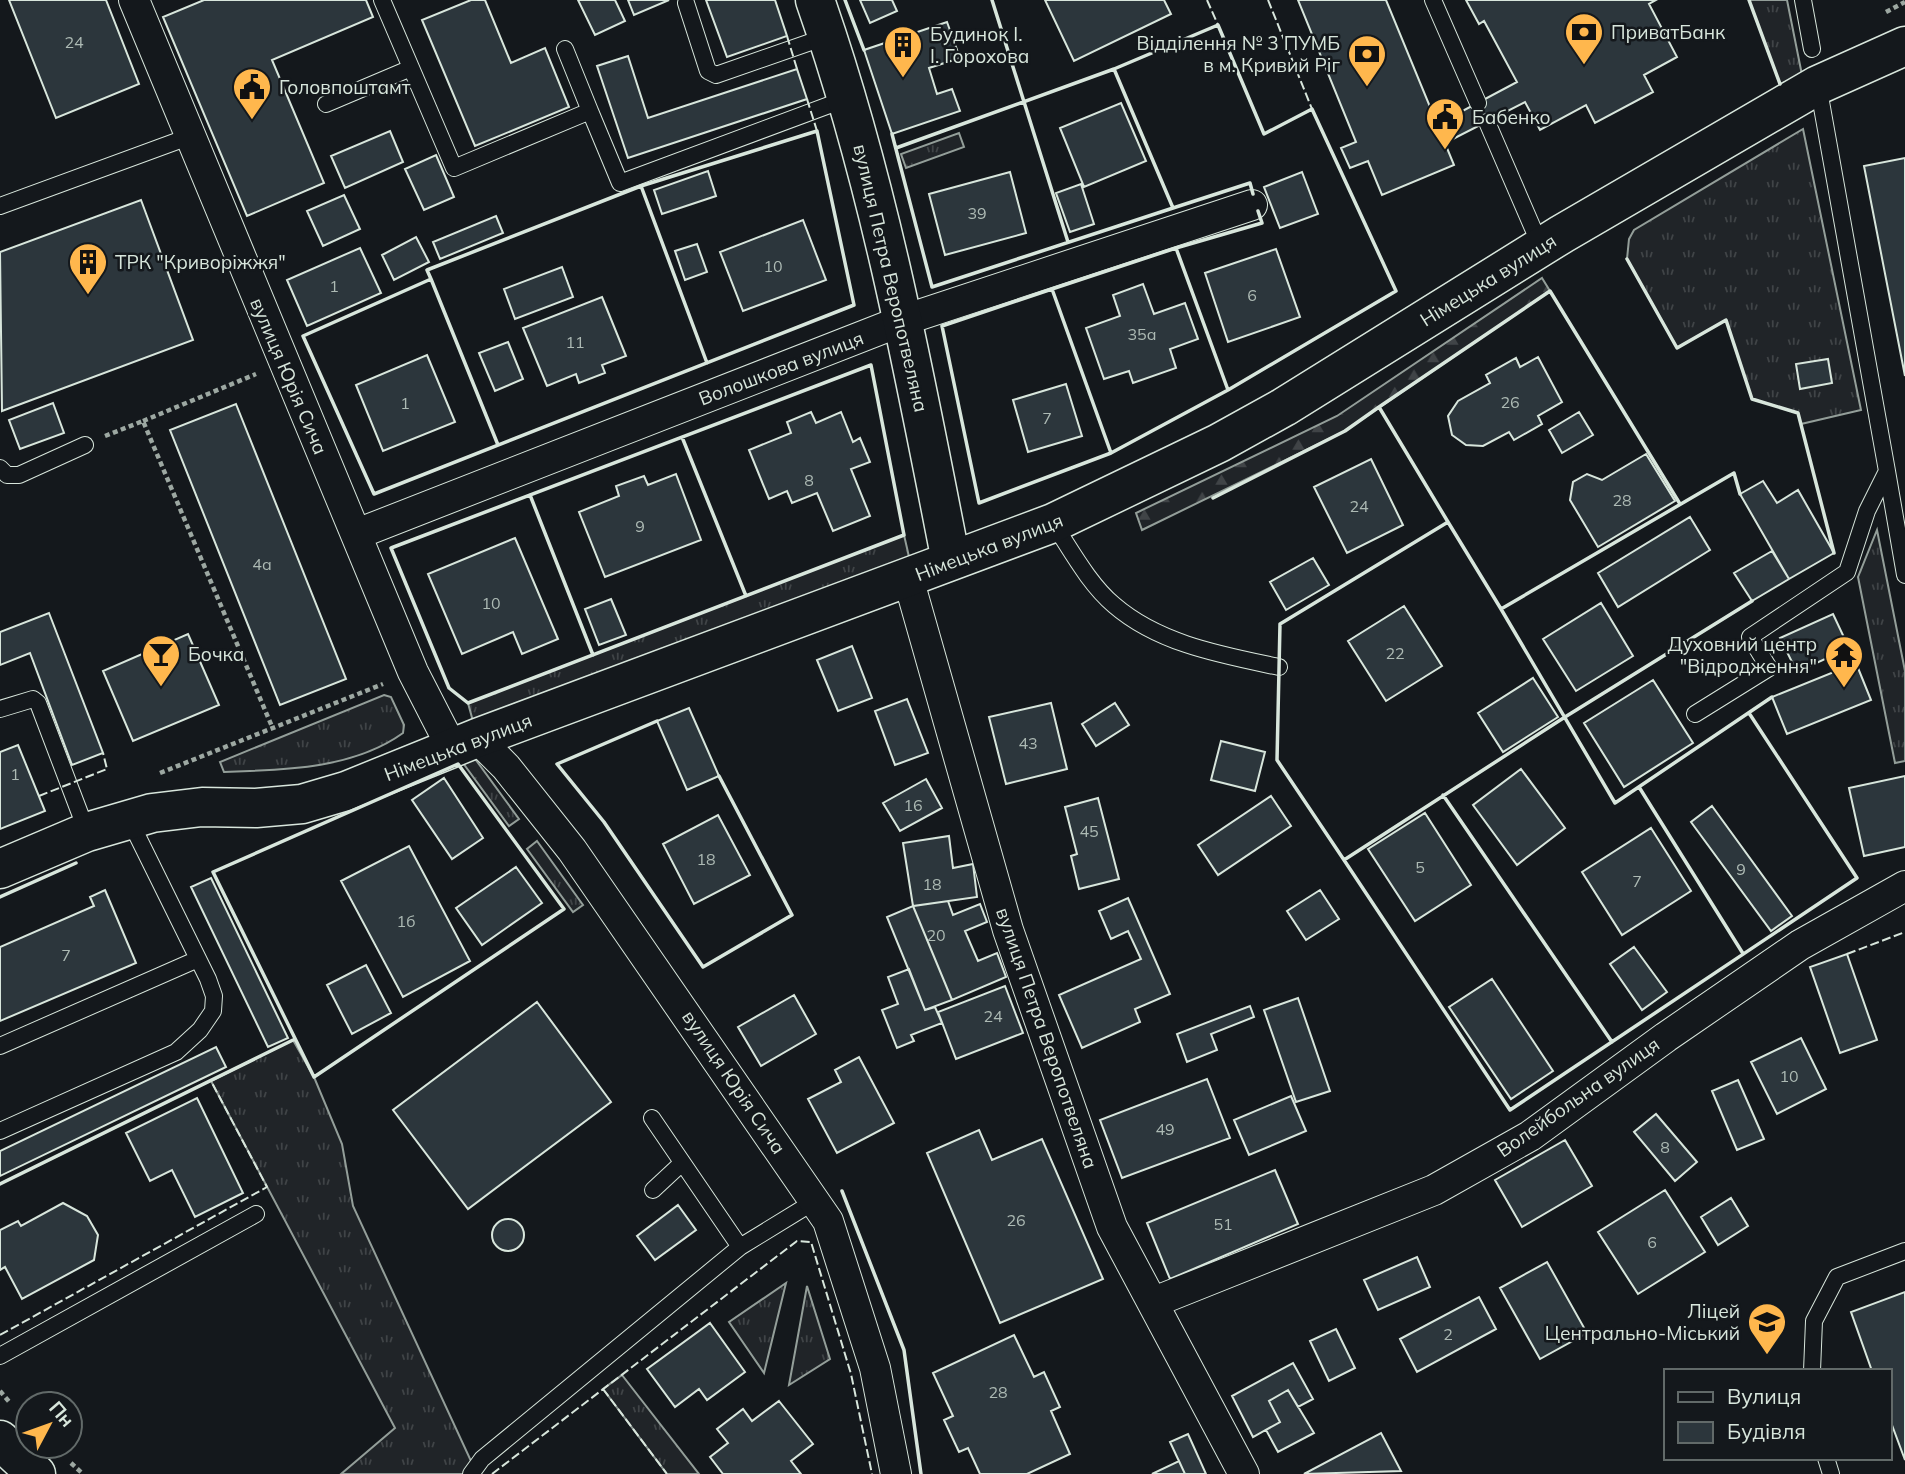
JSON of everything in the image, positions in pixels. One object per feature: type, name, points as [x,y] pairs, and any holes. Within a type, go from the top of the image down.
[{"type":"street","name":"вулиця Юрія Сича","points":[[134,0],[282,363],[357,534],[413,672],[464,743],[506,767],[572,850],[828,1221],[875,1368],[896,1474]]},
{"type":"street","name":"вулиця Петра Веропотвеляна","points":[[815,0],[848,98],[904,320],[951,561]]},
{"type":"street","name":"Німецька вулиця","points":[[0,869],[87,832],[129,819],[202,807],[256,808],[302,804],[346,791],[464,743],[1053,523],[1219,443],[1284,407],[1541,247],[1815,67],[1905,46]]},
{"type":"street","name":"Волошкова вулиця","points":[[357,534],[904,320],[1252,205]]},
{"type":"street","name":"вулиця Петра Веропотвеляна","points":[[908,578],[1013,943],[1112,1227],[1244,1474]]},
{"type":"street","name":"Волейбольна вулиця","points":[[1154,1302],[1434,1190],[1530,1136],[1666,1037],[1800,946],[1905,886]]},
{"type":"street","points":[[0,1440],[36,1474]]},
{"type":"lane","points":[[382,0],[396,39],[454,168],[590,111]]},
{"type":"lane","points":[[1433,0],[1478,103]]},
{"type":"lane","points":[[1803,0],[1905,575]]},
{"type":"lane","points":[[686,3],[708,71],[716,75],[828,36]]},
{"type":"lane","points":[[565,49],[620,183],[848,98]]},
{"type":"lane","points":[[326,104],[411,68]]},
{"type":"lane","points":[[1487,122],[1541,247]]},
{"type":"lane","points":[[0,205],[191,135]]},
{"type":"lane","points":[[0,468],[7,475],[19,475],[85,445]]},
{"type":"lane","points":[[1695,715],[1769,668],[1750,637],[1847,572],[1867,512],[1887,471]]},
{"type":"lane","points":[[1053,523],[1113,605],[1154,631],[1208,653],[1279,667]]},
{"type":"lane","points":[[0,709],[26,698],[38,703],[87,832]]},
{"type":"lane","points":[[0,1131],[176,1052],[200,1030],[213,1011],[214,996],[198,959],[129,819]]},
{"type":"lane","points":[[0,1046],[198,959]]},
{"type":"lane","points":[[652,1118],[740,1247]]},
{"type":"lane","points":[[653,1190],[682,1163]]},
{"type":"lane","points":[[471,1474],[482,1459],[740,1247],[814,1201]]},
{"type":"lane","points":[[0,1356],[257,1214]]},
{"type":"lane","points":[[1812,1369],[1814,1321],[1837,1277],[1905,1251]]},
{"type":"path","points":[[85,445],[282,363]]},
{"type":"path","points":[[142,421],[273,730]]},
{"type":"path","points":[[150,777],[413,672]]},
{"type":"green space","points":[[1749,0],[1787,0],[1802,75],[1780,84]]},
{"type":"green space","points":[[1803,129],[1861,410],[1801,424],[1798,413],[1752,399],[1726,320],[1677,348],[1627,259],[1629,239],[1634,230]]},
{"type":"green space","points":[[959,133],[964,147],[906,168],[901,154]]},
{"type":"green space","points":[[1542,278],[1550,291],[1345,431],[1142,530],[1136,513],[1337,416]]},
{"type":"green space","points":[[1877,530],[1905,671],[1905,761],[1895,763],[1858,577]]},
{"type":"green space","points":[[904,535],[910,561],[474,725],[468,703]]},
{"type":"green space","points":[[384,695],[391,697],[404,725],[403,733],[383,745],[340,761],[317,765],[224,772],[220,762]]},
{"type":"green space","points":[[473,756],[519,819],[509,826],[463,763]]},
{"type":"green space","points":[[537,841],[583,905],[573,912],[527,849]]},
{"type":"green space","points":[[293,1040],[314,1077],[342,1144],[353,1206],[477,1474],[341,1474],[395,1428],[211,1081]]},
{"type":"green space","points":[[786,1283],[764,1373],[729,1322]]},
{"type":"green space","points":[[807,1286],[830,1359],[789,1385]]},
{"type":"green space","points":[[622,1375],[699,1474],[667,1474],[603,1389]]},
{"type":"building","points":[[9,0],[106,0],[139,84],[56,118]]},
{"type":"building","name":"Головпоштамт","points":[[204,0],[366,0],[373,17],[272,60],[324,183],[247,216],[163,17]]},
{"type":"building","points":[[471,0],[485,0],[511,63],[545,48],[569,107],[475,146],[422,20]]},
{"type":"building","points":[[578,0],[615,0],[625,21],[595,35]]},
{"type":"building","points":[[628,0],[669,0],[634,15]]},
{"type":"building","points":[[706,0],[775,0],[787,36],[727,57]]},
{"type":"building","points":[[860,0],[892,0],[897,11],[870,23]]},
{"type":"building","points":[[1045,0],[1164,0],[1171,14],[1074,61]]},
{"type":"building","points":[[1298,0],[1386,0],[1454,165],[1382,195],[1368,161],[1350,168],[1341,148],[1356,142]]},
{"type":"building","name":"ПриватБанк","points":[[1466,0],[1656,0],[1649,4],[1677,57],[1644,75],[1653,92],[1595,123],[1586,105],[1540,130],[1525,102],[1445,143],[1438,124],[1517,82],[1484,21],[1479,24]]},
{"type":"building","name":"Будинок І. І. Горохова","points":[[947,22],[960,58],[929,68],[937,94],[952,89],[960,111],[892,134],[864,50]]},
{"type":"building","points":[[628,56],[648,118],[797,69],[807,99],[628,158],[597,66]]},
{"type":"building","points":[[1121,103],[1146,161],[1084,187],[1060,128]]},
{"type":"building","points":[[390,131],[403,162],[345,188],[331,156]]},
{"type":"building","points":[[436,155],[454,197],[424,210],[405,169]]},
{"type":"building","points":[[1905,158],[1905,376],[1864,166]]},
{"type":"building","points":[[708,171],[716,196],[662,214],[654,190]]},
{"type":"building","points":[[1010,172],[1026,233],[945,255],[929,194]]},
{"type":"building","points":[[1302,172],[1318,214],[1280,228],[1264,187]]},
{"type":"building","points":[[1081,184],[1094,224],[1070,232],[1056,193]]},
{"type":"building","points":[[344,195],[360,229],[323,246],[307,211]]},
{"type":"building","name":"ТРК \"Криворіжжя\"","points":[[141,200],[193,340],[2,411],[0,252]]},
{"type":"building","points":[[496,216],[503,233],[440,259],[433,242]]},
{"type":"building","points":[[803,220],[826,280],[743,311],[720,252]]},
{"type":"building","points":[[416,237],[429,262],[394,280],[382,255]]},
{"type":"building","points":[[697,244],[707,272],[685,280],[675,251]]},
{"type":"building","points":[[360,248],[381,293],[307,326],[287,280]]},
{"type":"building","points":[[1276,249],[1300,317],[1228,342],[1205,273]]},
{"type":"building","points":[[562,267],[573,297],[515,319],[504,289]]},
{"type":"building","points":[[1143,284],[1154,314],[1185,303],[1198,339],[1170,349],[1176,368],[1133,383],[1129,371],[1104,379],[1086,328],[1120,316],[1113,295]]},
{"type":"building","points":[[602,297],[626,356],[602,365],[605,373],[579,383],[576,374],[547,386],[523,328]]},
{"type":"building","points":[[508,342],[523,379],[495,391],[479,353]]},
{"type":"building","points":[[427,355],[455,422],[383,451],[356,385]]},
{"type":"building","points":[[1538,357],[1562,402],[1538,416],[1542,424],[1514,440],[1509,432],[1483,446],[1466,445],[1452,435],[1448,416],[1458,401],[1490,383],[1486,375],[1516,358],[1520,367]]},
{"type":"building","points":[[1828,359],[1832,383],[1800,389],[1796,364]]},
{"type":"building","points":[[1066,384],[1082,436],[1028,452],[1013,400]]},
{"type":"building","points":[[53,403],[64,433],[20,449],[9,420]]},
{"type":"building","points":[[236,404],[346,679],[280,705],[170,430]]},
{"type":"building","points":[[811,412],[816,423],[841,412],[853,442],[860,438],[870,462],[851,469],[870,516],[833,531],[817,493],[792,503],[787,491],[769,499],[749,450],[791,433],[787,422]]},
{"type":"building","points":[[1579,412],[1593,435],[1562,453],[1549,430]]},
{"type":"building","points":[[1646,454],[1675,501],[1598,547],[1570,500],[1573,482],[1587,474],[1602,480]]},
{"type":"building","points":[[1371,459],[1403,525],[1347,553],[1314,487]]},
{"type":"building","points":[[676,474],[701,540],[605,577],[579,512],[619,496],[616,486],[644,476],[648,485]]},
{"type":"building","points":[[1763,481],[1777,503],[1798,490],[1834,553],[1789,579],[1740,494]]},
{"type":"building","points":[[1690,517],[1710,550],[1618,607],[1598,573]]},
{"type":"building","points":[[515,538],[558,639],[522,654],[513,632],[462,654],[428,574]]},
{"type":"building","points":[[1772,551],[1789,579],[1752,601],[1734,573]]},
{"type":"building","points":[[1313,558],[1329,585],[1286,610],[1270,582]]},
{"type":"building","points":[[611,599],[626,635],[599,645],[585,609]]},
{"type":"building","points":[[1601,603],[1633,656],[1576,691],[1543,639]]},
{"type":"building","points":[[1404,606],[1442,666],[1386,701],[1348,641]]},
{"type":"building","points":[[49,613],[103,753],[72,765],[30,653],[0,665],[0,632]]},
{"type":"building","points":[[1833,614],[1849,648],[1797,672],[1780,638]]},
{"type":"building","name":"Бочка","points":[[188,634],[219,705],[133,741],[103,671]]},
{"type":"building","points":[[852,646],[872,698],[838,711],[817,660]]},
{"type":"building","points":[[1856,663],[1871,700],[1787,734],[1772,697]]},
{"type":"building","points":[[1533,678],[1558,717],[1503,752],[1478,713]]},
{"type":"building","points":[[1653,680],[1693,743],[1624,787],[1584,723]]},
{"type":"building","points":[[907,699],[928,753],[895,765],[875,711]]},
{"type":"building","points":[[1051,703],[1067,769],[1006,784],[989,717]]},
{"type":"building","points":[[1115,703],[1129,725],[1096,746],[1082,724]]},
{"type":"building","points":[[689,708],[719,776],[687,790],[657,721]]},
{"type":"building","points":[[1221,741],[1265,752],[1255,791],[1211,780]]},
{"type":"building","points":[[18,745],[45,811],[0,829],[0,752]]},
{"type":"building","points":[[1521,769],[1565,828],[1517,865],[1473,805]]},
{"type":"building","points":[[1905,776],[1905,847],[1864,856],[1849,788]]},
{"type":"building","points":[[444,778],[483,838],[452,859],[412,800]]},
{"type":"building","points":[[926,779],[942,808],[900,831],[883,803]]},
{"type":"building","points":[[1271,796],[1291,826],[1218,875],[1198,845]]},
{"type":"building","points":[[1098,798],[1119,879],[1079,889],[1071,856],[1077,854],[1065,807]]},
{"type":"building","points":[[1712,806],[1792,916],[1771,931],[1691,822]]},
{"type":"building","points":[[1425,813],[1471,885],[1415,921],[1368,849]]},
{"type":"building","points":[[718,815],[750,875],[694,904],[663,844]]},
{"type":"building","points":[[1651,828],[1691,891],[1622,935],[1582,872]]},
{"type":"building","points":[[949,836],[953,868],[973,864],[977,897],[913,906],[903,843]]},
{"type":"building","points":[[409,846],[470,961],[403,997],[341,881]]},
{"type":"building","points":[[516,867],[542,903],[482,945],[456,908]]},
{"type":"building","points":[[211,878],[288,1038],[268,1047],[191,887]]},
{"type":"building","points":[[105,890],[136,963],[0,1021],[0,947],[94,906],[90,897]]},
{"type":"building","points":[[1320,890],[1339,919],[1306,940],[1287,911]]},
{"type":"building","points":[[1128,898],[1170,994],[1135,1009],[1140,1022],[1082,1048],[1059,995],[1141,959],[1128,931],[1111,939],[1099,911]]},
{"type":"building","points":[[948,901],[953,915],[980,904],[987,922],[965,931],[978,961],[997,953],[1006,977],[952,1000],[913,906]]},
{"type":"building","points":[[913,906],[952,1000],[925,1010],[887,917]]},
{"type":"building","points":[[1634,947],[1667,992],[1642,1010],[1610,964]]},
{"type":"building","points":[[1847,954],[1877,1040],[1840,1053],[1810,967]]},
{"type":"building","points":[[366,965],[391,1013],[352,1034],[327,985]]},
{"type":"building","points":[[909,969],[925,1010],[935,1007],[942,1023],[911,1035],[914,1041],[897,1048],[882,1010],[898,1004],[888,977]]},
{"type":"building","points":[[1492,979],[1553,1071],[1511,1099],[1449,1007]]},
{"type":"building","points":[[1005,986],[1023,1033],[956,1059],[938,1012]]},
{"type":"building","points":[[794,995],[816,1034],[761,1066],[738,1027]]},
{"type":"building","points":[[1298,998],[1330,1091],[1296,1102],[1264,1010]]},
{"type":"building","points":[[537,1002],[611,1102],[468,1209],[393,1110]]},
{"type":"building","points":[[1250,1006],[1254,1017],[1211,1034],[1217,1050],[1187,1062],[1177,1034]]},
{"type":"building","points":[[1801,1038],[1826,1089],[1777,1114],[1751,1062]]},
{"type":"building","points":[[216,1047],[226,1067],[0,1176],[0,1151]]},
{"type":"building","points":[[859,1057],[894,1123],[837,1153],[808,1099],[841,1082],[835,1070]]},
{"type":"building","points":[[1207,1079],[1230,1138],[1122,1178],[1100,1120]]},
{"type":"building","points":[[1738,1080],[1764,1139],[1737,1150],[1712,1091]]},
{"type":"building","points":[[1291,1096],[1306,1131],[1249,1155],[1234,1120]]},
{"type":"building","points":[[197,1098],[243,1193],[195,1217],[172,1170],[150,1181],[126,1133]]},
{"type":"building","points":[[1656,1114],[1697,1162],[1675,1181],[1634,1132]]},
{"type":"building","points":[[979,1130],[992,1160],[1042,1139],[1103,1279],[1000,1323],[927,1153]]},
{"type":"building","points":[[1565,1140],[1592,1186],[1522,1227],[1495,1180]]},
{"type":"building","points":[[1275,1170],[1298,1224],[1170,1279],[1147,1223]]},
{"type":"building","points":[[1665,1190],[1705,1252],[1638,1294],[1598,1232]]},
{"type":"building","points":[[1731,1198],[1748,1226],[1718,1245],[1701,1217]]},
{"type":"building","points":[[63,1203],[87,1216],[98,1235],[94,1260],[22,1299],[5,1267],[0,1270],[0,1230],[18,1221],[21,1226]]},
{"type":"building","points":[[678,1205],[696,1230],[655,1260],[637,1236]]},
{"type":"building","points":[[508,1219],[519,1224],[524,1235],[519,1246],[508,1251],[497,1246],[492,1235],[497,1224]]},
{"type":"building","points":[[1417,1257],[1430,1287],[1378,1310],[1364,1280]]},
{"type":"building","points":[[1547,1262],[1587,1333],[1540,1359],[1500,1288]]},
{"type":"building","points":[[1905,1292],[1905,1460],[1891,1422],[1891,1369],[1871,1369],[1851,1312]]},
{"type":"building","points":[[1479,1297],[1496,1329],[1417,1372],[1400,1339]]},
{"type":"building","points":[[710,1323],[745,1372],[707,1400],[699,1389],[675,1407],[647,1369]]},
{"type":"building","points":[[1336,1329],[1355,1368],[1329,1381],[1310,1341]]},
{"type":"building","points":[[1014,1335],[1034,1377],[1044,1372],[1060,1407],[1051,1411],[1070,1454],[1027,1474],[980,1474],[968,1448],[959,1452],[944,1420],[953,1416],[933,1373]]},
{"type":"building","points":[[1293,1363],[1313,1399],[1298,1407],[1288,1390],[1269,1401],[1280,1422],[1253,1437],[1232,1396]]},
{"type":"building","points":[[1288,1390],[1314,1433],[1278,1452],[1266,1430],[1280,1422],[1269,1401]]},
{"type":"building","points":[[779,1401],[813,1444],[791,1461],[801,1474],[723,1474],[710,1457],[728,1443],[717,1429],[743,1409],[752,1421]]},
{"type":"building","points":[[1381,1433],[1401,1471],[1304,1474]]},
{"type":"building","points":[[1188,1434],[1206,1474],[1185,1474],[1170,1442]]},
{"type":"building","points":[[1179,1461],[1185,1474],[1152,1474]]},
{"type":"fence","points":[[1207,0],[1218,25]]},
{"type":"fence","points":[[1268,0],[1312,109]]},
{"type":"fence","points":[[787,36],[797,69]]},
{"type":"fence","points":[[807,99],[817,131]]},
{"type":"fence","points":[[39,796],[107,769],[103,753]]},
{"type":"fence","points":[[1847,954],[1905,932]]},
{"type":"fence","points":[[0,1335],[267,1187],[211,1081]]},
{"type":"fence","points":[[492,1474],[797,1241],[811,1242],[851,1374],[872,1474]]},
{"type":"fence","points":[[603,1389],[667,1474]]},
{"type":"wall","points":[[845,0],[864,50]]},
{"type":"wall","points":[[992,0],[1068,242]]},
{"type":"wall","points":[[1749,0],[1780,84]]},
{"type":"wall","points":[[1114,69],[1218,25],[1264,134],[1312,109],[1396,291],[1228,390]]},
{"type":"wall","points":[[892,134],[932,287],[1173,208],[1114,69],[896,148]]},
{"type":"wall","points":[[817,131],[854,305],[374,494],[303,336],[431,279],[427,270],[641,186],[817,131]]},
{"type":"wall","points":[[1173,208],[1250,183],[1253,194]]},
{"type":"wall","points":[[641,186],[707,363]]},
{"type":"wall","points":[[1176,248],[1262,223],[1258,211]]},
{"type":"wall","points":[[1052,289],[1176,248],[1228,390],[1111,453]]},
{"type":"wall","points":[[1627,259],[1677,348],[1726,320],[1752,399],[1798,413],[1834,553]]},
{"type":"wall","points":[[431,279],[498,445]]},
{"type":"wall","points":[[1052,289],[1111,453],[979,503],[942,326],[1052,289]]},
{"type":"wall","points":[[1448,522],[1379,407],[1550,291],[1680,504]]},
{"type":"wall","points":[[871,365],[904,535],[468,703],[449,688],[391,548],[871,365]]},
{"type":"wall","points":[[1213,498],[1345,431],[1379,407]]},
{"type":"wall","points":[[682,437],[746,596]]},
{"type":"wall","points":[[1740,494],[1734,473],[1501,609],[1615,803],[1772,697]]},
{"type":"wall","points":[[530,495],[593,655]]},
{"type":"wall","points":[[1501,609],[1448,522],[1280,624],[1277,760],[1344,860],[1565,717],[1752,601]]},
{"type":"wall","points":[[1344,860],[1510,1110],[1857,878],[1749,713]]},
{"type":"wall","points":[[657,721],[557,764],[604,822],[703,967],[792,915],[719,776]]},
{"type":"wall","points":[[458,764],[564,909],[314,1077],[213,872],[458,764]]},
{"type":"wall","points":[[1639,787],[1742,952]]},
{"type":"wall","points":[[1443,795],[1612,1042]]},
{"type":"wall","points":[[0,897],[76,863]]},
{"type":"wall","points":[[0,1184],[293,1040]]},
{"type":"wall","points":[[842,1191],[904,1350],[921,1474]]},
{"type":"place","name":"ПриватБанк","points":[[1584,66]]},
{"type":"place","name":"Будинок І. І. Горохова","points":[[903,79]]},
{"type":"place","name":"Відділення № 3 ПУМБ в м. Кривий Ріг","points":[[1367,88]]},
{"type":"place","name":"Головпоштамт","points":[[252,121]]},
{"type":"place","name":"Бабенко","points":[[1445,151]]},
{"type":"place","name":"ТРК \"Криворіжжя\"","points":[[88,296]]},
{"type":"place","name":"Бочка","points":[[161,688]]},
{"type":"place","name":"Духовний центр \"Відродження\"","points":[[1844,689]]},
{"type":"place","name":"Ліцей Центрально-Міський","points":[[1767,1356]]}]
